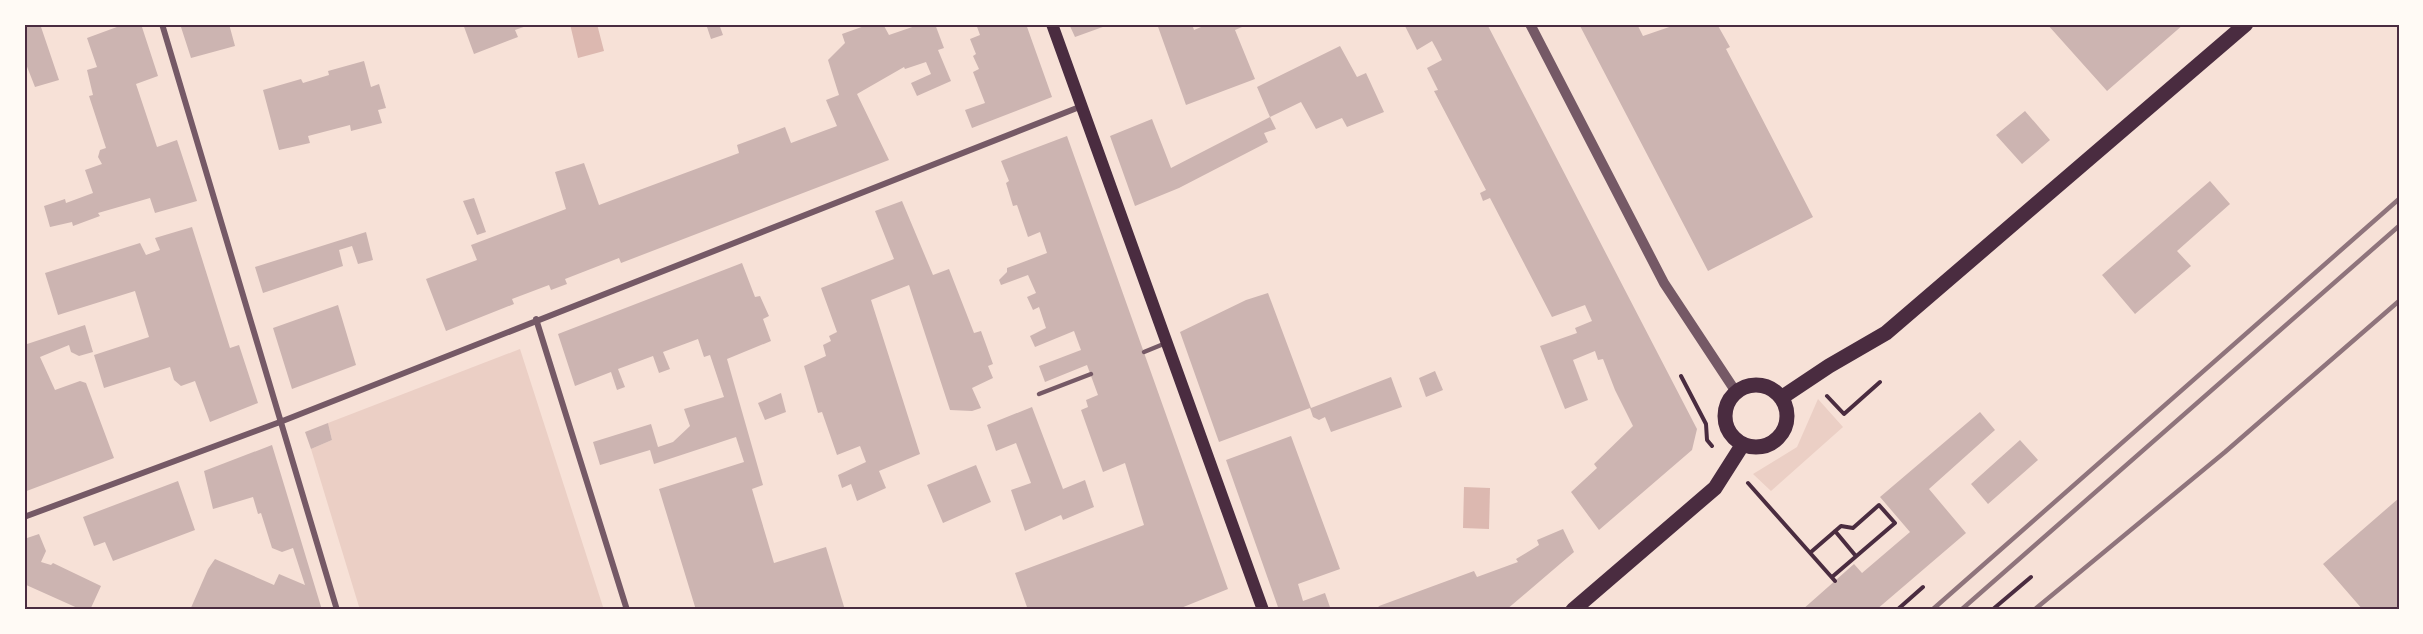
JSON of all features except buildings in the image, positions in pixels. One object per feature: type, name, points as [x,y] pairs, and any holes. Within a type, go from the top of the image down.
[{"type":"main road","points":[[1052,24],[1263,610]]},
{"type":"main road","points":[[1781,398],[1811,377],[1886,333],[2246,24]]},
{"type":"main road","points":[[1755,385],[1765,387],[1781,398],[1787,417],[1780,436],[1762,446],[1743,444],[1734,438],[1726,420],[1726,409],[1736,392],[1755,385]]},
{"type":"main road","points":[[1574,610],[1715,488],[1743,444]]},
{"type":"street","points":[[162,24],[337,610]]},
{"type":"street","points":[[1530,24],[1664,283],[1736,392]]},
{"type":"street","points":[[24,517],[280,422],[536,319],[1082,106]]},
{"type":"street","points":[[536,319],[627,610]]},
{"type":"lane","points":[[1144,352],[1166,343]]},
{"type":"lane","points":[[1039,394],[1091,374]]},
{"type":"path","points":[[1681,376],[1706,424],[1707,440],[1729,467],[1754,487],[1834,579],[1895,523],[1879,505],[1853,528],[1841,526],[1811,552]]},
{"type":"path","points":[[1811,377],[1844,414],[1880,382]]},
{"type":"path","points":[[1835,531],[1855,555]]},
{"type":"path","points":[[1992,610],[2031,577]]},
{"type":"path","points":[[1897,610],[1923,587]]},
{"type":"shaded area","points":[[570,24],[597,24],[604,51],[578,58]]},
{"type":"shaded area","points":[[520,349],[604,610],[360,610],[311,449],[332,440],[328,423]]},
{"type":"shaded area","points":[[1818,399],[1843,427],[1771,491],[1753,474],[1797,447]]},
{"type":"shaded area","points":[[1464,487],[1490,488],[1489,529],[1463,528]]},
{"type":"railway","points":[[1932,610],[2399,199]]},
{"type":"railway","points":[[1961,610],[2399,226]]},
{"type":"railway","points":[[2034,610],[2225,452],[2399,301]]}]
